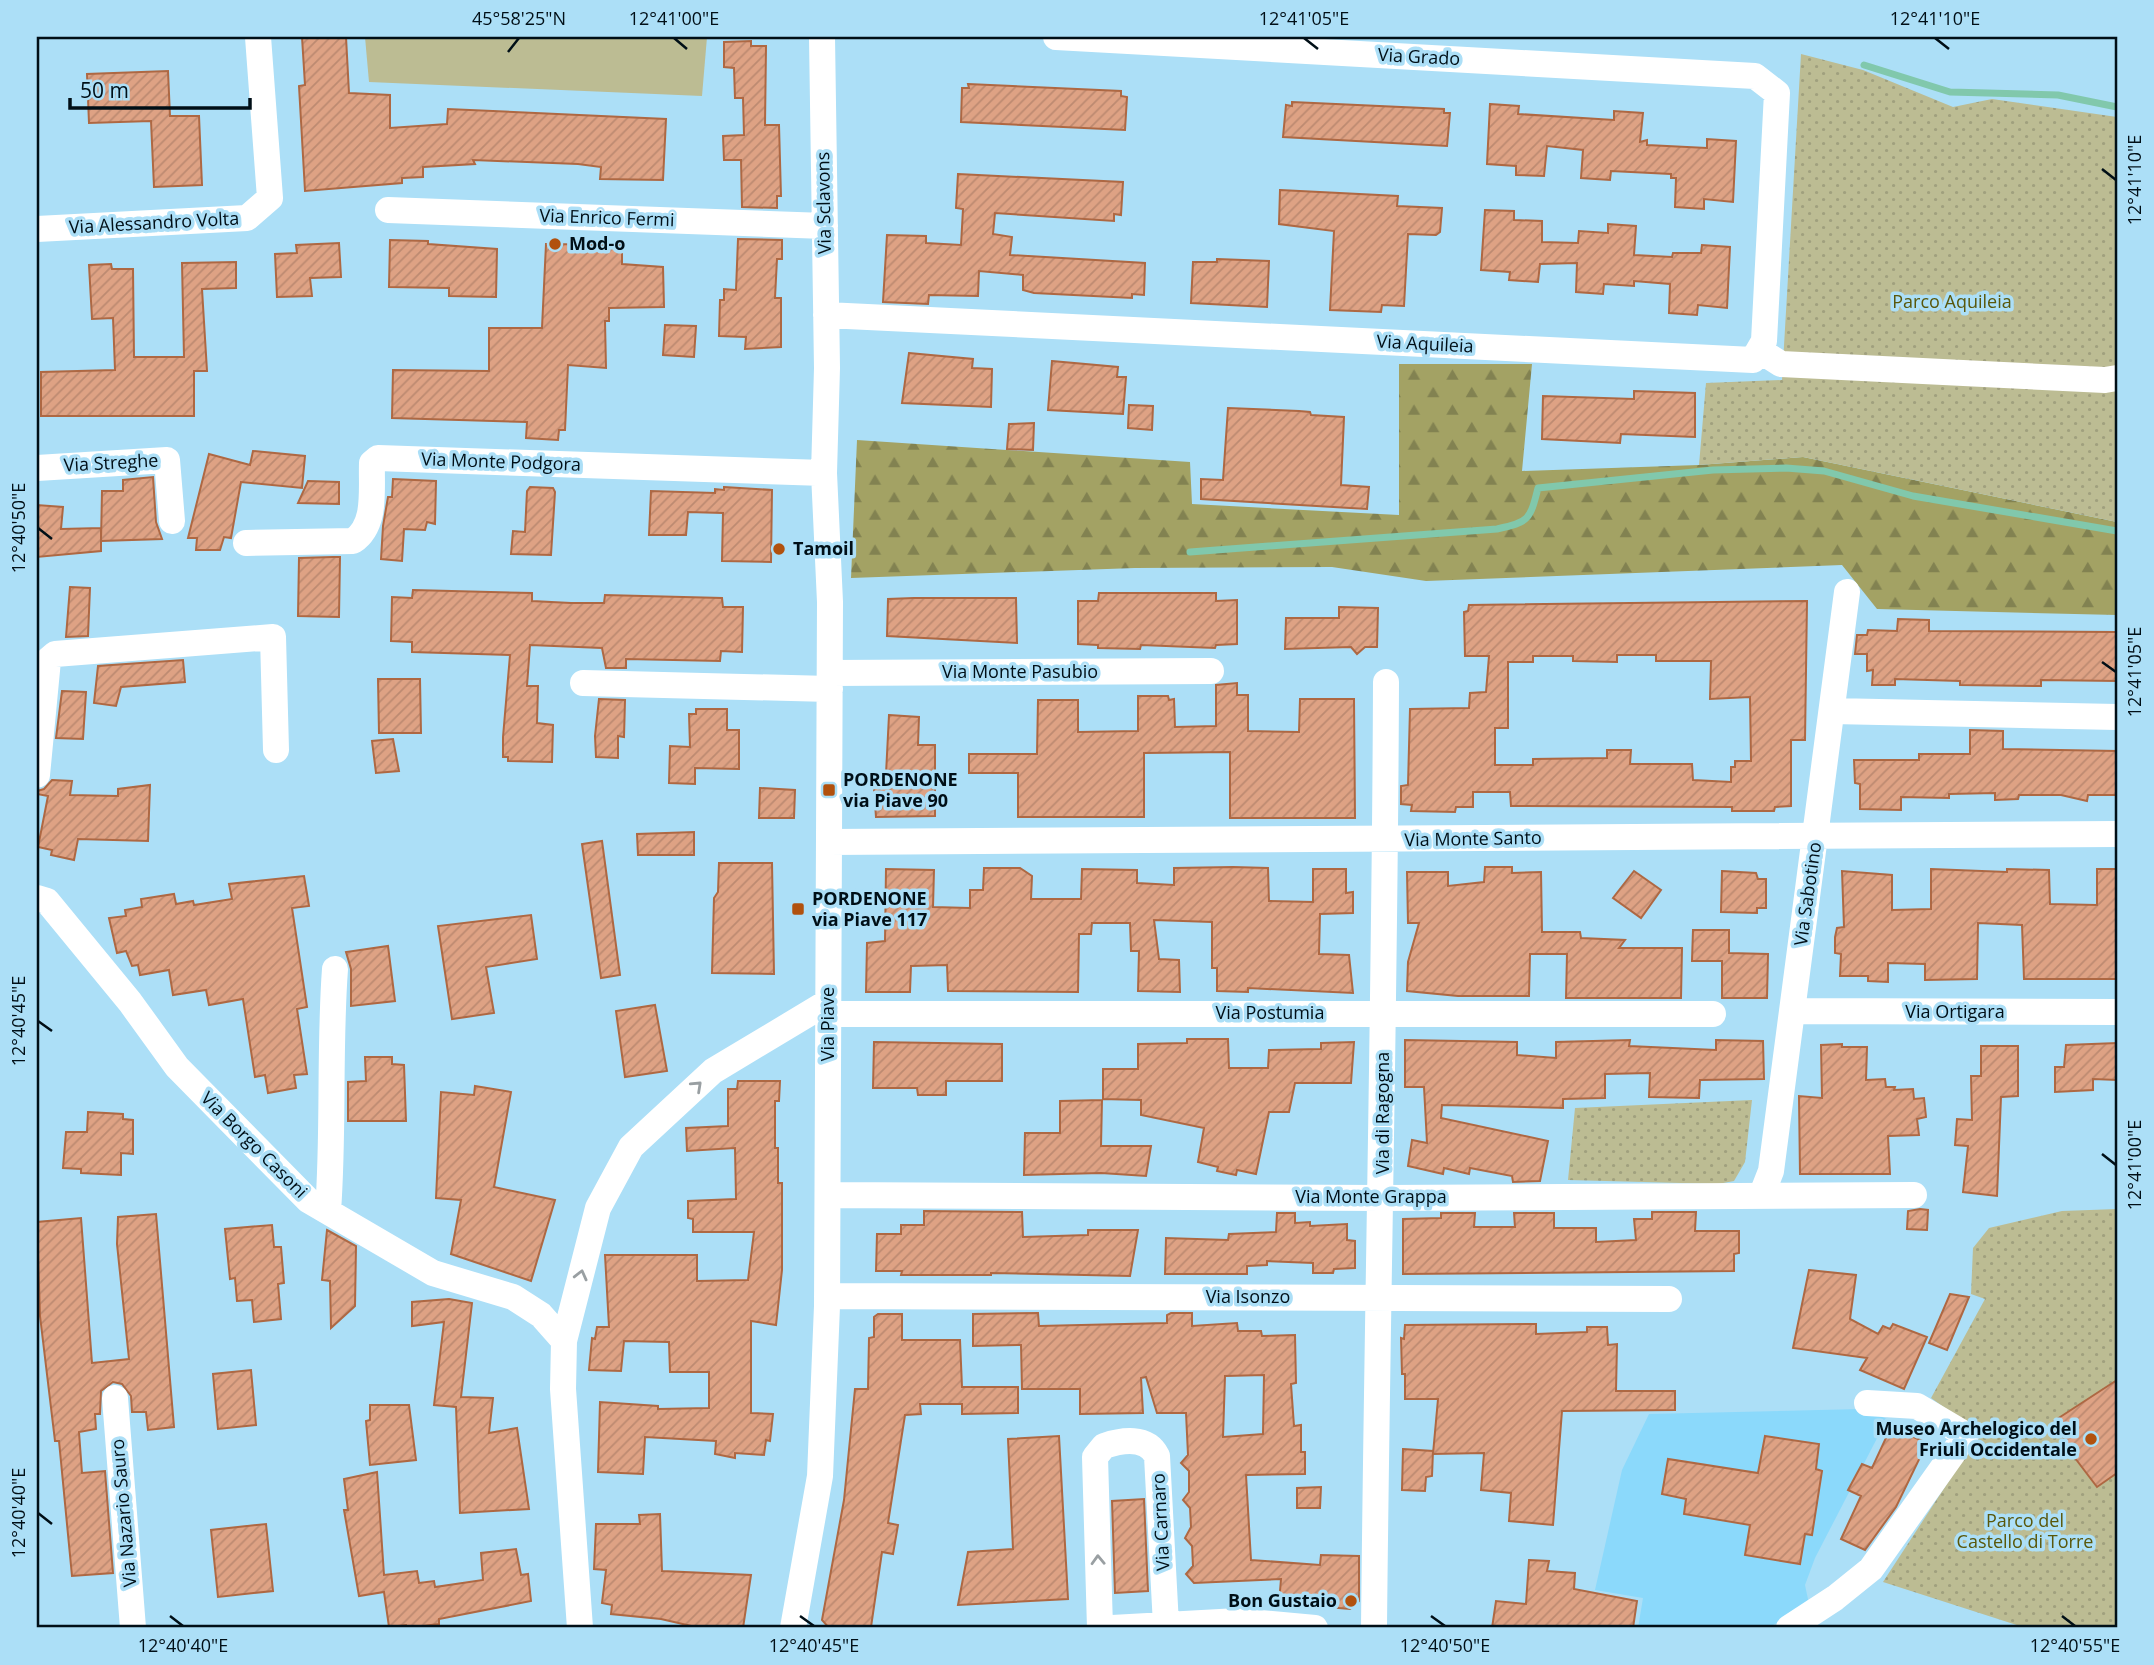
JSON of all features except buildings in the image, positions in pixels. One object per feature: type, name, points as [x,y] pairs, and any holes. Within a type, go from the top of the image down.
[{"type":"street","name":"Via Alessandro Volta","points":[[37,229],[247,218],[270,198],[258,37]]},
{"type":"street","name":"Via Sclavons","points":[[822,37],[827,315],[825,417]]},
{"type":"street","name":"Via Grado","points":[[1056,37],[1755,76],[1777,93],[1764,341],[1759,350]]},
{"type":"street","name":"Via Enrico Fermi","points":[[388,210],[825,226]]},
{"type":"street","name":"Via Aquileia","points":[[827,315],[1753,360],[1759,350]]},
{"type":"street","points":[[1759,350],[1781,364],[2105,380],[2117,378]]},
{"type":"street","name":"Via Piave","points":[[793,1628],[820,1476],[827,1296],[830,681],[825,417]]},
{"type":"street","name":"Via Monte Podgora","points":[[246,543],[353,541],[363,535],[369,523],[372,463],[378,458],[824,473]]},
{"type":"street","name":"Via Streghe","points":[[37,468],[167,460],[172,521]]},
{"type":"street","name":"Via Sabotino","points":[[1762,1194],[1771,1171],[1847,592]]},
{"type":"street","points":[[37,775],[48,660],[55,654],[273,636],[276,750]]},
{"type":"street","name":"Via Monte Pasubio","points":[[583,682],[830,681],[1211,671]]},
{"type":"street","name":"Via di Ragogna","points":[[1374,1628],[1377,1298],[1382,1198],[1386,682]]},
{"type":"street","points":[[1832,711],[2117,717]]},
{"type":"street","name":"Via Monte Santo","points":[[829,842],[2117,834]]},
{"type":"street","name":"Via Borgo Casoni","points":[[37,898],[47,901],[130,1002],[177,1067],[299,1191],[433,1273],[513,1297],[541,1315],[564,1341]]},
{"type":"street","points":[[328,1211],[332,1153],[330,1081],[335,969]]},
{"type":"street","points":[[580,1628],[563,1389],[564,1341],[598,1208],[631,1147],[713,1072],[828,1008]]},
{"type":"street","name":"Via Postumia","points":[[828,1008],[1713,1014]]},
{"type":"street","name":"Via Ortigara","points":[[1792,1011],[2117,1012]]},
{"type":"street","name":"Via Monte Grappa","points":[[828,1195],[1382,1198],[1914,1195]]},
{"type":"street","name":"Via Isonzo","points":[[827,1296],[1669,1299]]},
{"type":"street","name":"Via Nazario Sauro","points":[[115,1398],[133,1628]]},
{"type":"street","points":[[1789,1628],[1835,1598],[1871,1569],[1966,1435],[1917,1406],[1867,1403]]},
{"type":"street","name":"Via Carnaro","points":[[1100,1628],[1095,1457],[1110,1444],[1141,1441],[1150,1446],[1157,1456],[1166,1625]]},
{"type":"street","points":[[1112,1628],[1238,1621],[1315,1628]]},
{"type":"shaded area","points":[[1861,1409],[1887,1419],[1815,1558],[1805,1585],[1809,1604],[1768,1628],[1638,1628],[1643,1598],[1595,1590],[1622,1470],[1649,1414]]},
{"type":"green space","points":[[365,37],[707,37],[702,96],[369,82]]},
{"type":"green space","name":"Parco Aquileia","points":[[1801,54],[1863,70],[1953,107],[1992,99],[2117,117],[2117,522],[1803,457],[1699,465],[1706,383],[1782,380]]},
{"type":"green space","points":[[1399,364],[1532,364],[1522,471],[1699,465],[1803,457],[2117,522],[2117,615],[1877,609],[1842,565],[1426,581],[1332,567],[1135,568],[851,578],[857,440],[1190,462],[1192,504],[1399,515]]},
{"type":"green space","points":[[1752,1100],[1745,1162],[1734,1181],[1718,1184],[1568,1180],[1575,1108]]},
{"type":"green space","name":"Parco del Castello di Torre","points":[[2117,1209],[2117,1628],[2026,1628],[1883,1582],[1980,1433],[1931,1398],[1985,1299],[1971,1294],[1973,1248],[1989,1228],[2062,1211]]},
{"type":"waterway","points":[[1864,65],[1950,92],[2058,95],[2117,107]]},
{"type":"waterway","points":[[1190,552],[1497,529],[1526,518],[1533,507],[1538,488],[1713,470],[1786,468],[1824,471],[1913,496],[2117,531]]},
{"type":"place","name":"Mod-o","points":[[555,244]]},
{"type":"place","name":"Tamoil","points":[[779,549]]},
{"type":"place","name":"PORDENONE via Piave 90","points":[[829,790]]},
{"type":"place","name":"PORDENONE via Piave 117","points":[[798,909]]},
{"type":"place","name":"Museo Archelogico del Friuli Occidentale","points":[[2091,1439]]},
{"type":"place","name":"Bon Gustaio","points":[[1351,1601]]}]
